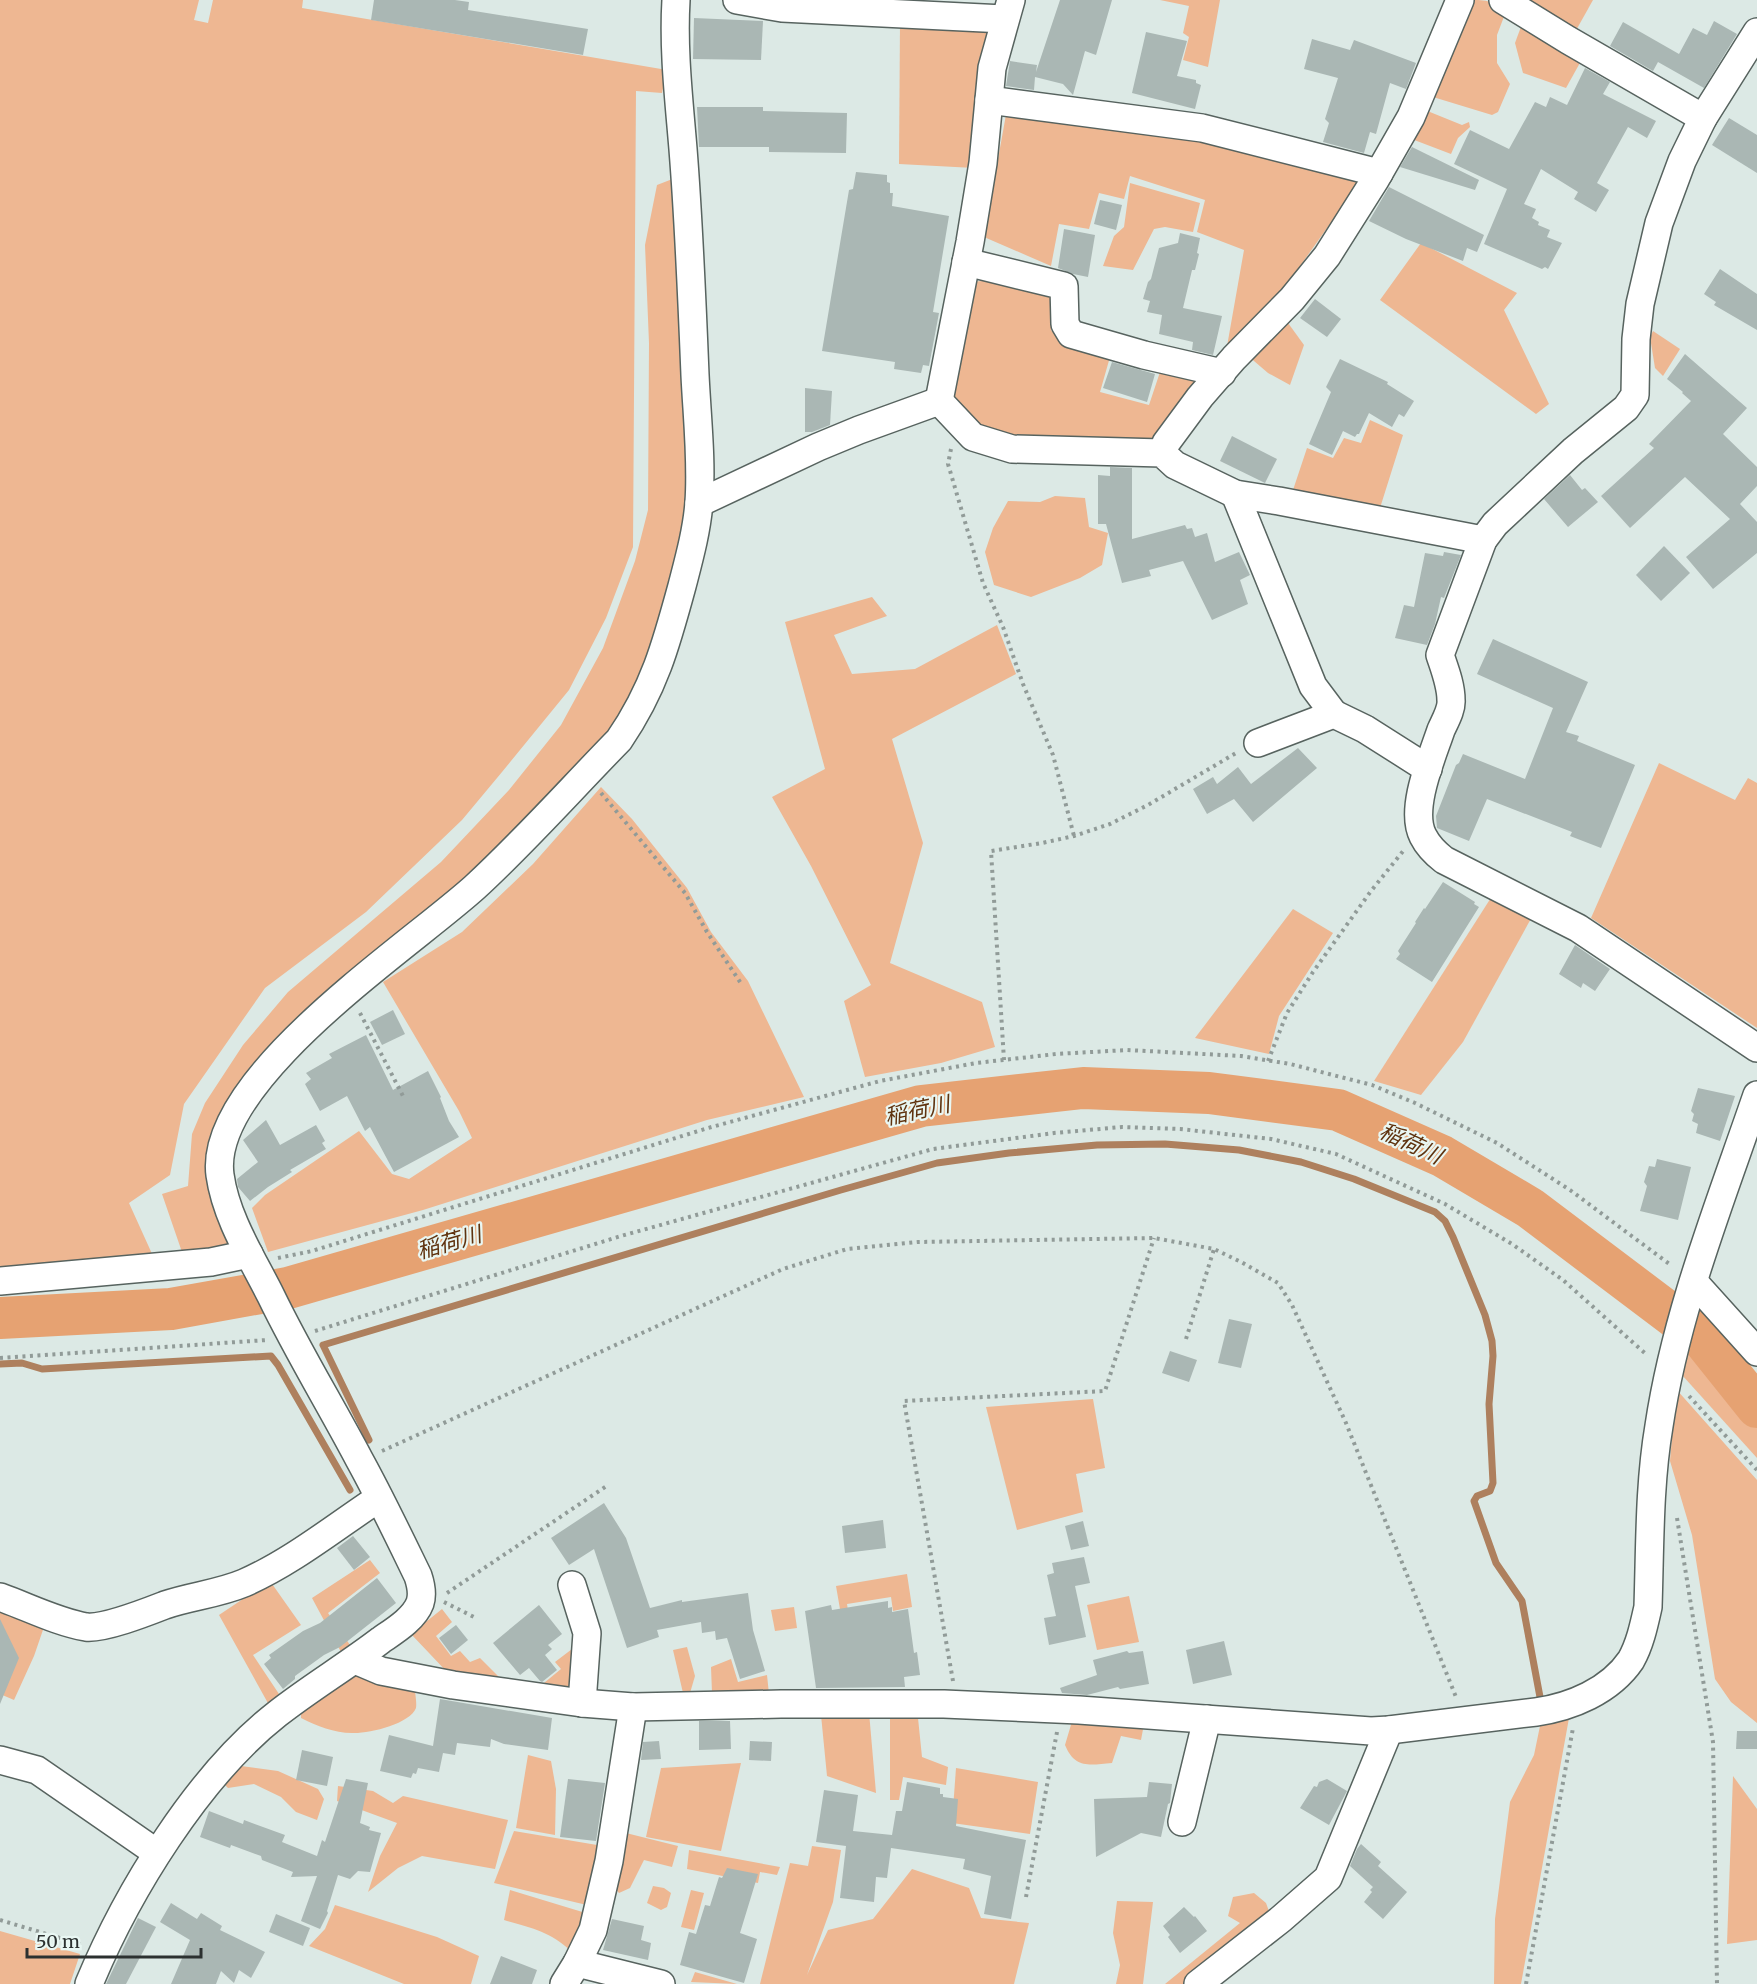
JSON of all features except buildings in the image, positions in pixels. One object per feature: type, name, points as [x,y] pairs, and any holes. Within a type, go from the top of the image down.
[{"type":"street","points":[[89,1984],[104,1951],[157,1853],[228,1758],[277,1714],[403,1624],[420,1603],[422,1589],[418,1576],[360,1460],[290,1334],[254,1263],[229,1207],[220,1175],[220,1165],[227,1133],[234,1117],[251,1089],[272,1062],[291,1042],[349,992],[475,887],[619,740],[651,686],[662,658],[696,531],[700,478],[690,260],[674,30],[676,0]]},
{"type":"street","points":[[737,0],[782,8],[1007,9],[992,68],[983,163],[939,401]]},
{"type":"street","points":[[1162,453],[1166,443],[1186,416],[1222,373],[1292,299],[1327,256],[1411,117],[1460,0]]},
{"type":"street","points":[[1503,0],[1703,118]]},
{"type":"street","points":[[1757,32],[1703,118],[1682,161],[1663,213],[1648,265],[1640,304],[1636,339],[1635,395],[1626,408],[1573,451],[1510,509],[1483,540],[1440,656],[1448,677],[1452,702],[1428,769],[1419,808],[1418,824],[1431,849],[1444,860],[1578,928],[1757,1048]]},
{"type":"street","points":[[989,100],[1202,128],[1379,172]]},
{"type":"street","points":[[966,262],[1064,286],[1065,324],[1071,334],[1144,355],[1222,373]]},
{"type":"street","points":[[699,503],[828,443],[939,401]]},
{"type":"street","points":[[939,401],[973,437],[1012,449],[1162,453],[1175,465],[1235,494],[1483,540]]},
{"type":"street","points":[[1235,494],[1313,686],[1334,714],[1365,729],[1428,769]]},
{"type":"street","points":[[1258,744],[1334,714]]},
{"type":"street","points":[[355,1660],[381,1671],[453,1685],[582,1703],[633,1707],[957,1704],[1371,1731],[1556,1710],[1599,1691],[1618,1675],[1630,1661],[1643,1628],[1648,1607],[1654,1462],[1658,1427],[1670,1368],[1693,1286],[1751,1135],[1757,1095]]},
{"type":"street","points":[[0,1281],[211,1262],[254,1263]]},
{"type":"street","points":[[1693,1286],[1757,1352]]},
{"type":"street","points":[[0,1597],[58,1619],[88,1627],[125,1620],[175,1602],[222,1592],[244,1583],[273,1569],[379,1498]]},
{"type":"street","points":[[572,1585],[587,1633],[582,1703]]},
{"type":"street","points":[[633,1707],[609,1861],[593,1930],[571,1973],[661,1984]]},
{"type":"street","points":[[1182,1822],[1208,1719]]},
{"type":"street","points":[[1198,1984],[1281,1919],[1328,1878],[1389,1730]]},
{"type":"street","points":[[0,1760],[37,1770],[157,1853]]},
{"type":"path","points":[[962,427],[952,442],[948,464],[983,582],[1004,627],[1023,684],[1053,755],[1074,836]]},
{"type":"path","points":[[1004,1060],[991,851],[1074,836],[1110,824],[1148,805],[1244,749],[1258,744]]},
{"type":"path","points":[[585,775],[685,892],[707,932],[742,985]]},
{"type":"path","points":[[1268,1061],[1287,1013],[1313,972],[1371,891],[1413,838],[1421,832]]},
{"type":"path","points":[[349,992],[404,1098]]},
{"type":"path","points":[[254,1263],[312,1251],[708,1128],[880,1081],[1004,1060],[1127,1050],[1241,1056],[1317,1070],[1372,1086],[1414,1103],[1497,1143],[1570,1190],[1693,1286]]},
{"type":"path","points":[[0,1358],[290,1334],[621,1236],[933,1149],[1054,1133],[1122,1127],[1180,1129],[1271,1139],[1336,1154],[1445,1204],[1512,1244],[1563,1280],[1670,1368],[1757,1470]]},
{"type":"path","points":[[957,1704],[904,1401],[1105,1391],[1155,1238]]},
{"type":"path","points":[[360,1460],[783,1269],[847,1249],[918,1242],[1155,1238],[1214,1249],[1278,1283],[1292,1305],[1346,1423],[1465,1720]]},
{"type":"path","points":[[1186,1339],[1214,1249]]},
{"type":"path","points":[[476,1618],[438,1598],[608,1485]]},
{"type":"path","points":[[1676,1509],[1713,1742],[1717,1984]]},
{"type":"path","points":[[1526,1984],[1578,1701]]},
{"type":"path","points":[[1026,1897],[1062,1710]]},
{"type":"path","points":[[0,1920],[104,1951]]},
{"type":"shaded area","points":[[0,0],[199,0],[194,20],[208,23],[213,0],[303,0],[302,8],[667,70],[662,93],[636,91],[633,547],[606,618],[569,690],[462,820],[366,912],[265,988],[184,1104],[170,1175],[129,1203],[153,1256],[0,1271]]},
{"type":"shaded area","points":[[1160,0],[1220,0],[1208,67],[1183,60],[1189,37],[1183,33],[1189,6]]},
{"type":"shaded area","points":[[1469,0],[1490,2],[1505,14],[1497,35],[1497,63],[1510,84],[1498,112],[1492,115],[1433,97]]},
{"type":"shaded area","points":[[1519,0],[1593,0],[1574,34]]},
{"type":"shaded area","points":[[900,22],[993,26],[974,168],[899,164]]},
{"type":"shaded area","points":[[1522,24],[1581,61],[1566,88],[1523,73],[1515,43]]},
{"type":"shaded area","points":[[1007,109],[1202,134],[1364,176],[1293,276],[1226,352],[1244,250],[1197,232],[1205,200],[1130,176],[1124,199],[1099,193],[1089,229],[1059,224],[1051,266],[984,237]]},
{"type":"shaded area","points":[[1425,110],[1462,125],[1469,122],[1470,127],[1458,138],[1451,154],[1409,138]]},
{"type":"shaded area","points":[[675,178],[689,506],[652,656],[613,728],[472,876],[231,1097],[232,1242],[227,1249],[183,1255],[162,1194],[188,1186],[192,1134],[205,1103],[243,1045],[288,992],[441,862],[509,790],[561,725],[603,648],[635,561],[648,510],[649,343],[645,245],[657,185]]},
{"type":"shaded area","points":[[1130,183],[1200,203],[1193,232],[1165,227],[1154,229],[1133,270],[1103,266],[1114,236],[1124,227]]},
{"type":"shaded area","points":[[1421,243],[1517,293],[1504,310],[1549,404],[1536,414],[1380,300]]},
{"type":"shaded area","points":[[986,272],[1057,291],[1051,330],[1056,336],[1070,344],[1110,357],[1100,392],[1149,405],[1160,372],[1205,378],[1157,444],[1030,442],[974,426],[949,399],[970,282],[982,281]]},
{"type":"shaded area","points":[[1283,316],[1304,345],[1290,385],[1268,373],[1247,355]]},
{"type":"shaded area","points":[[1653,331],[1680,349],[1663,376],[1655,368],[1650,337]]},
{"type":"shaded area","points":[[1370,420],[1403,435],[1380,508],[1292,493],[1307,448],[1333,458],[1344,438],[1361,443]]},
{"type":"shaded area","points":[[1055,496],[1085,498],[1089,527],[1108,533],[1102,565],[1080,578],[1031,597],[994,585],[985,552],[993,528],[1008,501],[1040,502]]},
{"type":"shaded area","points":[[872,597],[887,616],[834,635],[852,674],[915,669],[997,625],[1016,674],[892,739],[923,843],[890,963],[982,1002],[995,1047],[941,1063],[865,1077],[844,1001],[871,985],[811,866],[772,797],[825,769],[785,622]]},
{"type":"shaded area","points":[[1659,763],[1735,800],[1748,778],[1757,783],[1757,1028],[1591,918]]},
{"type":"shaded area","points":[[601,787],[632,819],[687,888],[711,932],[748,981],[804,1097],[707,1120],[423,1210],[268,1252],[252,1208],[265,1195],[359,1131],[392,1174],[409,1179],[472,1138],[459,1111],[383,982],[462,932],[533,864]]},
{"type":"shaded area","points":[[1494,893],[1533,915],[1463,1042],[1421,1095],[1374,1081]]},
{"type":"shaded area","points":[[1293,909],[1333,933],[1279,1016],[1269,1054],[1195,1038]]},
{"type":"shaded area","points":[[1693,1338],[1699,1341],[1757,1419],[1757,1458],[1682,1375]]},
{"type":"shaded area","points":[[1676,1389],[1757,1480],[1757,1723],[1731,1702],[1715,1679],[1692,1535],[1670,1461]]},
{"type":"shaded area","points":[[1093,1399],[1105,1468],[1076,1474],[1083,1512],[1017,1530],[986,1407]]},
{"type":"shaded area","points":[[370,1560],[380,1573],[328,1613],[350,1645],[341,1652],[312,1598]]},
{"type":"shaded area","points":[[907,1574],[912,1607],[893,1611],[891,1597],[847,1604],[852,1636],[845,1638],[836,1586]]},
{"type":"shaded area","points":[[270,1581],[301,1625],[253,1655],[281,1697],[269,1705],[219,1615]]},
{"type":"shaded area","points":[[1129,1596],[1139,1642],[1097,1650],[1087,1605]]},
{"type":"shaded area","points":[[794,1607],[797,1628],[775,1631],[771,1610]]},
{"type":"shaded area","points":[[442,1609],[452,1622],[436,1636],[451,1656],[460,1651],[470,1662],[480,1658],[499,1677],[448,1673],[411,1634]]},
{"type":"shaded area","points":[[0,1610],[44,1627],[14,1700],[0,1694]]},
{"type":"shaded area","points":[[576,1646],[574,1689],[544,1683],[561,1669],[555,1662]]},
{"type":"shaded area","points":[[687,1647],[695,1676],[690,1693],[683,1693],[673,1650]]},
{"type":"shaded area","points":[[731,1659],[738,1682],[767,1675],[769,1694],[712,1693],[711,1667]]},
{"type":"shaded area","points":[[353,1675],[415,1689],[416,1708],[406,1719],[388,1727],[359,1733],[332,1730],[301,1718],[301,1709]]},
{"type":"shaded area","points":[[869,1712],[876,1793],[827,1776],[821,1715]]},
{"type":"shaded area","points":[[890,1718],[918,1718],[922,1757],[948,1767],[946,1785],[903,1777],[899,1800],[890,1800]]},
{"type":"shaded area","points":[[1073,1718],[1144,1724],[1141,1740],[1121,1736],[1112,1763],[1084,1764],[1073,1758],[1065,1745]]},
{"type":"shaded area","points":[[1569,1718],[1521,1984],[1494,1984],[1495,1919],[1510,1802],[1534,1755],[1540,1726]]},
{"type":"shaded area","points":[[528,1755],[551,1761],[556,1789],[555,1835],[516,1828]]},
{"type":"shaded area","points":[[741,1763],[721,1851],[646,1837],[661,1768]]},
{"type":"shaded area","points":[[241,1766],[278,1771],[318,1789],[324,1799],[317,1820],[296,1812],[281,1797],[254,1784],[228,1788],[224,1784]]},
{"type":"shaded area","points":[[956,1768],[1038,1782],[1030,1834],[952,1823]]},
{"type":"shaded area","points":[[1733,1776],[1757,1809],[1757,1940],[1727,1944]]},
{"type":"shaded area","points":[[338,1786],[373,1791],[393,1803],[403,1796],[508,1820],[495,1869],[422,1856],[398,1868],[368,1892],[380,1856],[397,1823],[337,1801]]},
{"type":"shaded area","points":[[514,1831],[603,1846],[591,1906],[494,1883]]},
{"type":"shaded area","points":[[626,1833],[678,1846],[672,1867],[644,1860],[630,1888],[619,1893],[615,1888]]},
{"type":"shaded area","points":[[812,1846],[841,1850],[833,1902],[807,1975],[828,1930],[873,1919],[912,1869],[969,1888],[981,1918],[1029,1923],[1014,1984],[760,1984],[790,1863],[808,1866]]},
{"type":"shaded area","points":[[689,1850],[780,1867],[777,1875],[760,1872],[758,1883],[687,1869]]},
{"type":"shaded area","points":[[653,1886],[664,1888],[671,1893],[667,1907],[661,1910],[647,1903]]},
{"type":"shaded area","points":[[510,1890],[589,1914],[571,1951],[548,1935],[504,1920]]},
{"type":"shaded area","points":[[691,1890],[704,1893],[694,1930],[681,1927]]},
{"type":"shaded area","points":[[1254,1893],[1266,1903],[1270,1914],[1184,1984],[1165,1984],[1240,1923],[1228,1916],[1233,1897]]},
{"type":"shaded area","points":[[1117,1901],[1153,1902],[1143,1984],[1116,1984],[1120,1965],[1113,1933]]},
{"type":"shaded area","points":[[335,1905],[437,1937],[479,1956],[471,1984],[404,1984],[309,1946],[325,1929]]},
{"type":"shaded area","points":[[0,1931],[80,1954],[70,1984],[0,1984]]},
{"type":"shaded area","points":[[695,1972],[737,1984],[691,1982]]},
{"type":"waterway","name":"稲荷川","points":[[0,1318],[171,1309],[288,1288],[921,1106],[1083,1088],[1209,1093],[1338,1110],[1442,1156],[1530,1208],[1701,1337],[1757,1407]]},
{"type":"waterway","points":[[369,1440],[323,1345],[937,1163],[1009,1153],[1097,1145],[1165,1144],[1239,1150],[1301,1162],[1354,1179],[1435,1212],[1445,1221],[1453,1237],[1485,1315],[1492,1341],[1489,1404],[1493,1483],[1490,1491],[1477,1496],[1474,1501],[1496,1563],[1522,1601],[1540,1697]]},
{"type":"waterway","points":[[0,1364],[22,1363],[42,1369],[271,1356],[350,1490]]}]
